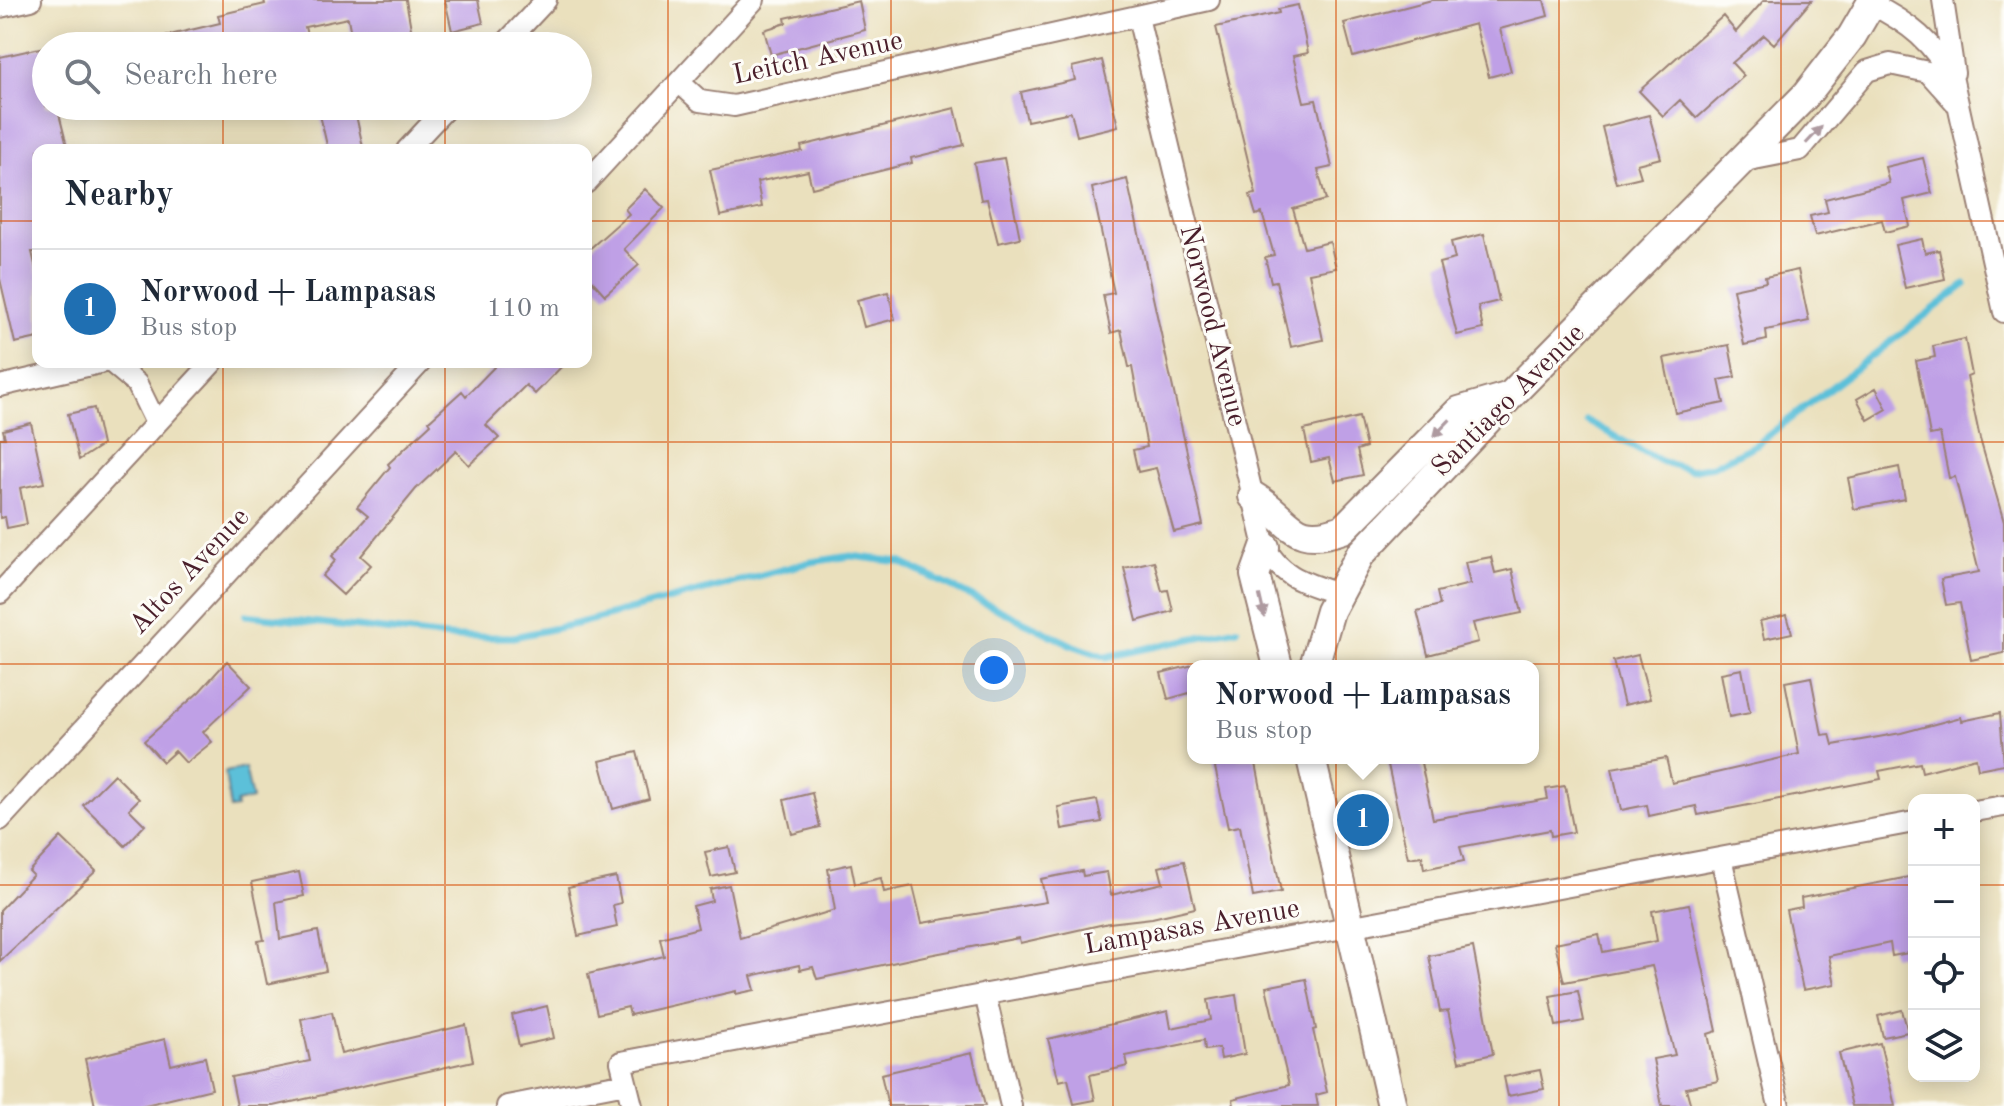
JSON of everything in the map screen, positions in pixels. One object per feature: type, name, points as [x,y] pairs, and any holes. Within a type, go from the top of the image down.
[{"type":"main road","name":"Santiago Avenue","points":[[1316,660],[1338,594],[1360,555],[1510,396],[1806,95],[1872,2]]},
{"type":"main road","points":[[1253,496],[1271,506],[1283,524],[1303,536],[1322,536],[1343,529],[1459,411],[1510,396]]},
{"type":"main road","points":[[1265,547],[1255,575],[1276,660]]},
{"type":"main road","points":[[1311,764],[1392,1106]]},
{"type":"street","points":[[0,7],[31,0]]},
{"type":"street","points":[[516,32],[546,0]]},
{"type":"street","points":[[592,176],[754,0]]},
{"type":"street","name":"Leitch Avenue","points":[[679,82],[700,101],[734,106],[1209,0]]},
{"type":"street","points":[[1943,0],[1957,105]]},
{"type":"street","points":[[1872,2],[1904,21],[1937,52],[1953,81],[2004,312]]},
{"type":"street","name":"Norwood Avenue","points":[[1138,17],[1265,547],[1284,572],[1297,581],[1338,594]]},
{"type":"street","points":[[1744,161],[1800,150],[1867,71],[1890,64],[1928,72],[1957,105]]},
{"type":"street","points":[[413,144],[435,120]]},
{"type":"street","points":[[0,386],[78,368]]},
{"type":"street","points":[[118,368],[137,384],[156,423]]},
{"type":"street","points":[[0,593],[207,368]]},
{"type":"street","name":"Altos Avenue","points":[[0,820],[415,368]]},
{"type":"street","points":[[1980,810],[2004,806]]},
{"type":"street","name":"Lampasas Avenue","points":[[626,1083],[621,1062],[1908,823]]},
{"type":"street","points":[[1721,858],[1779,1106]]},
{"type":"street","points":[[985,994],[1011,1106]]},
{"type":"street","points":[[507,1106],[626,1083],[632,1106]]},
{"type":"water","points":[[245,768],[252,799],[236,803],[237,808],[230,809],[225,772]]},
{"type":"building","points":[[264,0],[406,0],[412,32],[350,32],[348,18],[305,27],[306,32],[182,32],[220,23],[218,15],[265,4]]},
{"type":"building","points":[[445,0],[478,0],[483,23],[452,31]]},
{"type":"building","points":[[1432,0],[1544,0],[1548,16],[1500,29],[1511,71],[1489,77],[1475,24],[1353,57],[1344,23]]},
{"type":"building","points":[[1764,0],[1812,0],[1774,44],[1764,35],[1732,63],[1744,76],[1697,118],[1680,100],[1663,116],[1639,91],[1723,16],[1736,32]]},
{"type":"building","points":[[859,1],[865,30],[771,55],[764,30],[786,23],[785,18]]},
{"type":"building","points":[[1298,5],[1308,53],[1293,56],[1304,102],[1316,100],[1332,167],[1318,170],[1326,200],[1293,209],[1304,248],[1330,242],[1336,268],[1309,273],[1323,340],[1291,347],[1276,281],[1271,282],[1265,257],[1274,255],[1262,213],[1256,215],[1250,195],[1256,194],[1216,27],[1279,13],[1278,9]]},
{"type":"building","points":[[32,50],[32,120],[60,120],[66,144],[32,144],[32,339],[15,343],[0,279],[0,57]]},
{"type":"building","points":[[1102,60],[1118,126],[1077,136],[1071,112],[1027,121],[1021,92],[1075,80],[1072,67]]},
{"type":"building","points":[[955,108],[964,145],[911,158],[912,163],[812,188],[808,171],[757,182],[762,207],[720,216],[710,170],[802,151],[801,146]]},
{"type":"building","points":[[1649,115],[1661,158],[1637,164],[1641,177],[1616,183],[1602,127]]},
{"type":"building","points":[[321,120],[357,120],[362,144],[327,144]]},
{"type":"building","points":[[1004,158],[1020,238],[998,243],[987,199],[981,200],[974,163]]},
{"type":"building","points":[[1923,158],[1932,193],[1904,200],[1910,226],[1885,232],[1882,220],[1815,236],[1810,216],[1828,212],[1825,199],[1889,183],[1885,167]]},
{"type":"building","points":[[1127,179],[1203,525],[1174,532],[1156,468],[1138,472],[1133,450],[1147,447],[1132,367],[1129,367],[1121,330],[1111,333],[1103,295],[1114,293],[1092,188]]},
{"type":"building","points":[[645,189],[664,208],[624,249],[639,265],[605,295],[592,281],[592,247],[629,214],[625,209]]},
{"type":"building","points":[[1484,234],[1499,301],[1478,306],[1483,329],[1457,335],[1439,263],[1455,259],[1451,242]]},
{"type":"building","points":[[1922,239],[1925,253],[1939,250],[1945,279],[1905,288],[1895,245]]},
{"type":"building","points":[[1798,270],[1809,321],[1766,330],[1767,340],[1744,345],[1733,289],[1766,282],[1765,277]]},
{"type":"building","points":[[888,292],[895,319],[864,327],[857,300]]},
{"type":"building","points":[[1965,339],[1972,375],[1967,377],[1980,439],[2004,522],[2004,653],[1971,660],[1960,603],[1946,605],[1941,579],[1979,572],[1955,477],[1949,478],[1940,433],[1930,435],[1916,361],[1935,357],[1933,346]]},
{"type":"building","points":[[1729,345],[1735,377],[1719,380],[1724,403],[1675,413],[1664,358]]},
{"type":"building","points":[[493,368],[560,368],[535,394],[526,385],[486,425],[499,438],[469,465],[456,451],[416,489],[361,556],[371,565],[343,595],[322,576],[336,560],[332,556],[368,516],[357,507],[390,467],[388,464],[431,424],[429,421],[462,391],[466,396]]},
{"type":"building","points":[[1876,388],[1887,409],[1868,420],[1857,399]]},
{"type":"building","points":[[94,408],[102,445],[79,460],[68,414]]},
{"type":"building","points":[[1359,417],[1366,447],[1357,450],[1363,475],[1335,481],[1329,458],[1311,462],[1304,430]]},
{"type":"building","points":[[31,423],[44,483],[20,488],[27,524],[7,528],[5,517],[0,518],[0,438],[5,438],[3,430]]},
{"type":"building","points":[[1899,467],[1905,499],[1854,509],[1848,478]]},
{"type":"building","points":[[1491,557],[1495,573],[1512,569],[1522,613],[1473,623],[1478,642],[1428,655],[1417,611],[1440,605],[1437,592],[1470,584],[1465,562]]},
{"type":"building","points":[[1154,561],[1162,591],[1168,590],[1173,611],[1137,621],[1124,568]]},
{"type":"building","points":[[1787,615],[1792,633],[1764,639],[1760,621]]},
{"type":"building","points":[[1638,655],[1650,699],[1624,705],[1613,661]]},
{"type":"building","points":[[227,661],[251,686],[203,732],[212,742],[186,763],[175,751],[163,762],[144,741],[199,692]]},
{"type":"building","points":[[1187,666],[1187,694],[1168,699],[1161,673]]},
{"type":"building","points":[[1742,669],[1750,713],[1729,717],[1721,673]]},
{"type":"building","points":[[1811,677],[1822,735],[1830,734],[1833,745],[1901,733],[1961,717],[1962,721],[2000,713],[2004,764],[1978,769],[1976,758],[1922,772],[1920,763],[1879,771],[1881,779],[1698,815],[1696,806],[1649,816],[1647,805],[1621,810],[1612,768],[1666,758],[1672,783],[1799,754],[1785,682]]},
{"type":"building","points":[[637,752],[649,799],[613,809],[600,761]]},
{"type":"building","points":[[1214,764],[1256,764],[1281,892],[1253,897],[1240,826],[1228,828]]},
{"type":"building","points":[[1388,764],[1421,764],[1433,819],[1548,799],[1546,789],[1565,786],[1574,832],[1551,836],[1550,830],[1460,847],[1464,861],[1424,869],[1422,856],[1408,858]]},
{"type":"building","points":[[114,774],[139,799],[129,809],[145,825],[125,846],[83,805]]},
{"type":"building","points":[[812,793],[820,827],[792,834],[784,800]]},
{"type":"building","points":[[1097,800],[1102,822],[1062,829],[1058,807]]},
{"type":"building","points":[[61,837],[96,871],[0,961],[0,910],[33,875],[29,871]]},
{"type":"building","points":[[729,847],[735,872],[711,877],[705,852]]},
{"type":"building","points":[[1184,861],[1195,908],[1152,918],[1109,923],[1020,943],[1019,938],[817,979],[813,967],[800,970],[799,965],[751,976],[755,990],[736,994],[736,991],[630,1015],[628,1007],[597,1014],[588,974],[664,956],[660,938],[698,928],[693,906],[712,901],[710,889],[729,885],[740,938],[835,910],[828,869],[851,864],[855,884],[881,878],[884,892],[913,886],[922,923],[1046,902],[1041,879],[1082,871],[1083,876],[1107,872],[1111,895],[1163,883],[1159,867]]},
{"type":"building","points":[[299,872],[304,896],[276,902],[280,939],[318,931],[326,971],[267,984],[258,941],[264,940],[252,882]]},
{"type":"building","points":[[616,877],[621,903],[613,905],[617,927],[578,936],[568,887]]},
{"type":"building","points":[[1908,877],[1908,953],[1892,956],[1890,943],[1829,956],[1835,984],[1803,990],[1786,910],[1802,907],[1801,898]]},
{"type":"building","points":[[1689,904],[1717,1031],[1708,1034],[1718,1081],[1686,1088],[1691,1106],[1662,1106],[1653,1059],[1675,1055],[1652,966],[1564,982],[1555,943],[1599,934],[1603,952],[1657,941],[1652,911]]},
{"type":"building","points":[[1473,947],[1493,1054],[1459,1062],[1448,1011],[1440,1012],[1429,956]]},
{"type":"building","points":[[1306,979],[1316,1029],[1313,1030],[1327,1092],[1316,1095],[1318,1106],[1234,1106],[1233,1099],[1289,1085],[1266,987]]},
{"type":"building","points":[[1578,991],[1584,1021],[1556,1026],[1550,996]]},
{"type":"building","points":[[1236,995],[1245,1054],[1221,1059],[1219,1048],[1205,1050],[1204,1040],[1126,1056],[1128,1066],[1090,1075],[1095,1100],[1074,1104],[1068,1079],[1059,1081],[1048,1039],[1168,1011],[1171,1028],[1211,1020],[1208,1000]]},
{"type":"building","points":[[547,1006],[554,1038],[519,1046],[512,1015]]},
{"type":"building","points":[[1902,1010],[1908,1032],[1883,1037],[1878,1016]]},
{"type":"building","points":[[332,1012],[341,1054],[466,1025],[473,1061],[274,1106],[237,1106],[231,1077],[310,1061],[301,1019]]},
{"type":"building","points":[[165,1039],[171,1065],[205,1057],[212,1089],[141,1106],[95,1106],[85,1059]]},
{"type":"building","points":[[1880,1043],[1895,1106],[1852,1106],[1839,1053]]},
{"type":"building","points":[[972,1053],[985,1106],[888,1106],[881,1074]]},
{"type":"building","points":[[1540,1070],[1544,1089],[1508,1096],[1504,1077]]},
{"type":"waterway","points":[[1587,421],[1660,461],[1690,470],[1713,466],[1757,444],[1965,285]]},
{"type":"waterway","points":[[246,615],[449,637],[513,637],[576,624],[811,562],[851,556],[900,562],[1072,645],[1106,657],[1237,629]]},
{"type":"place","name":"Norwood + Lampasas","points":[[1363,820]]}]
